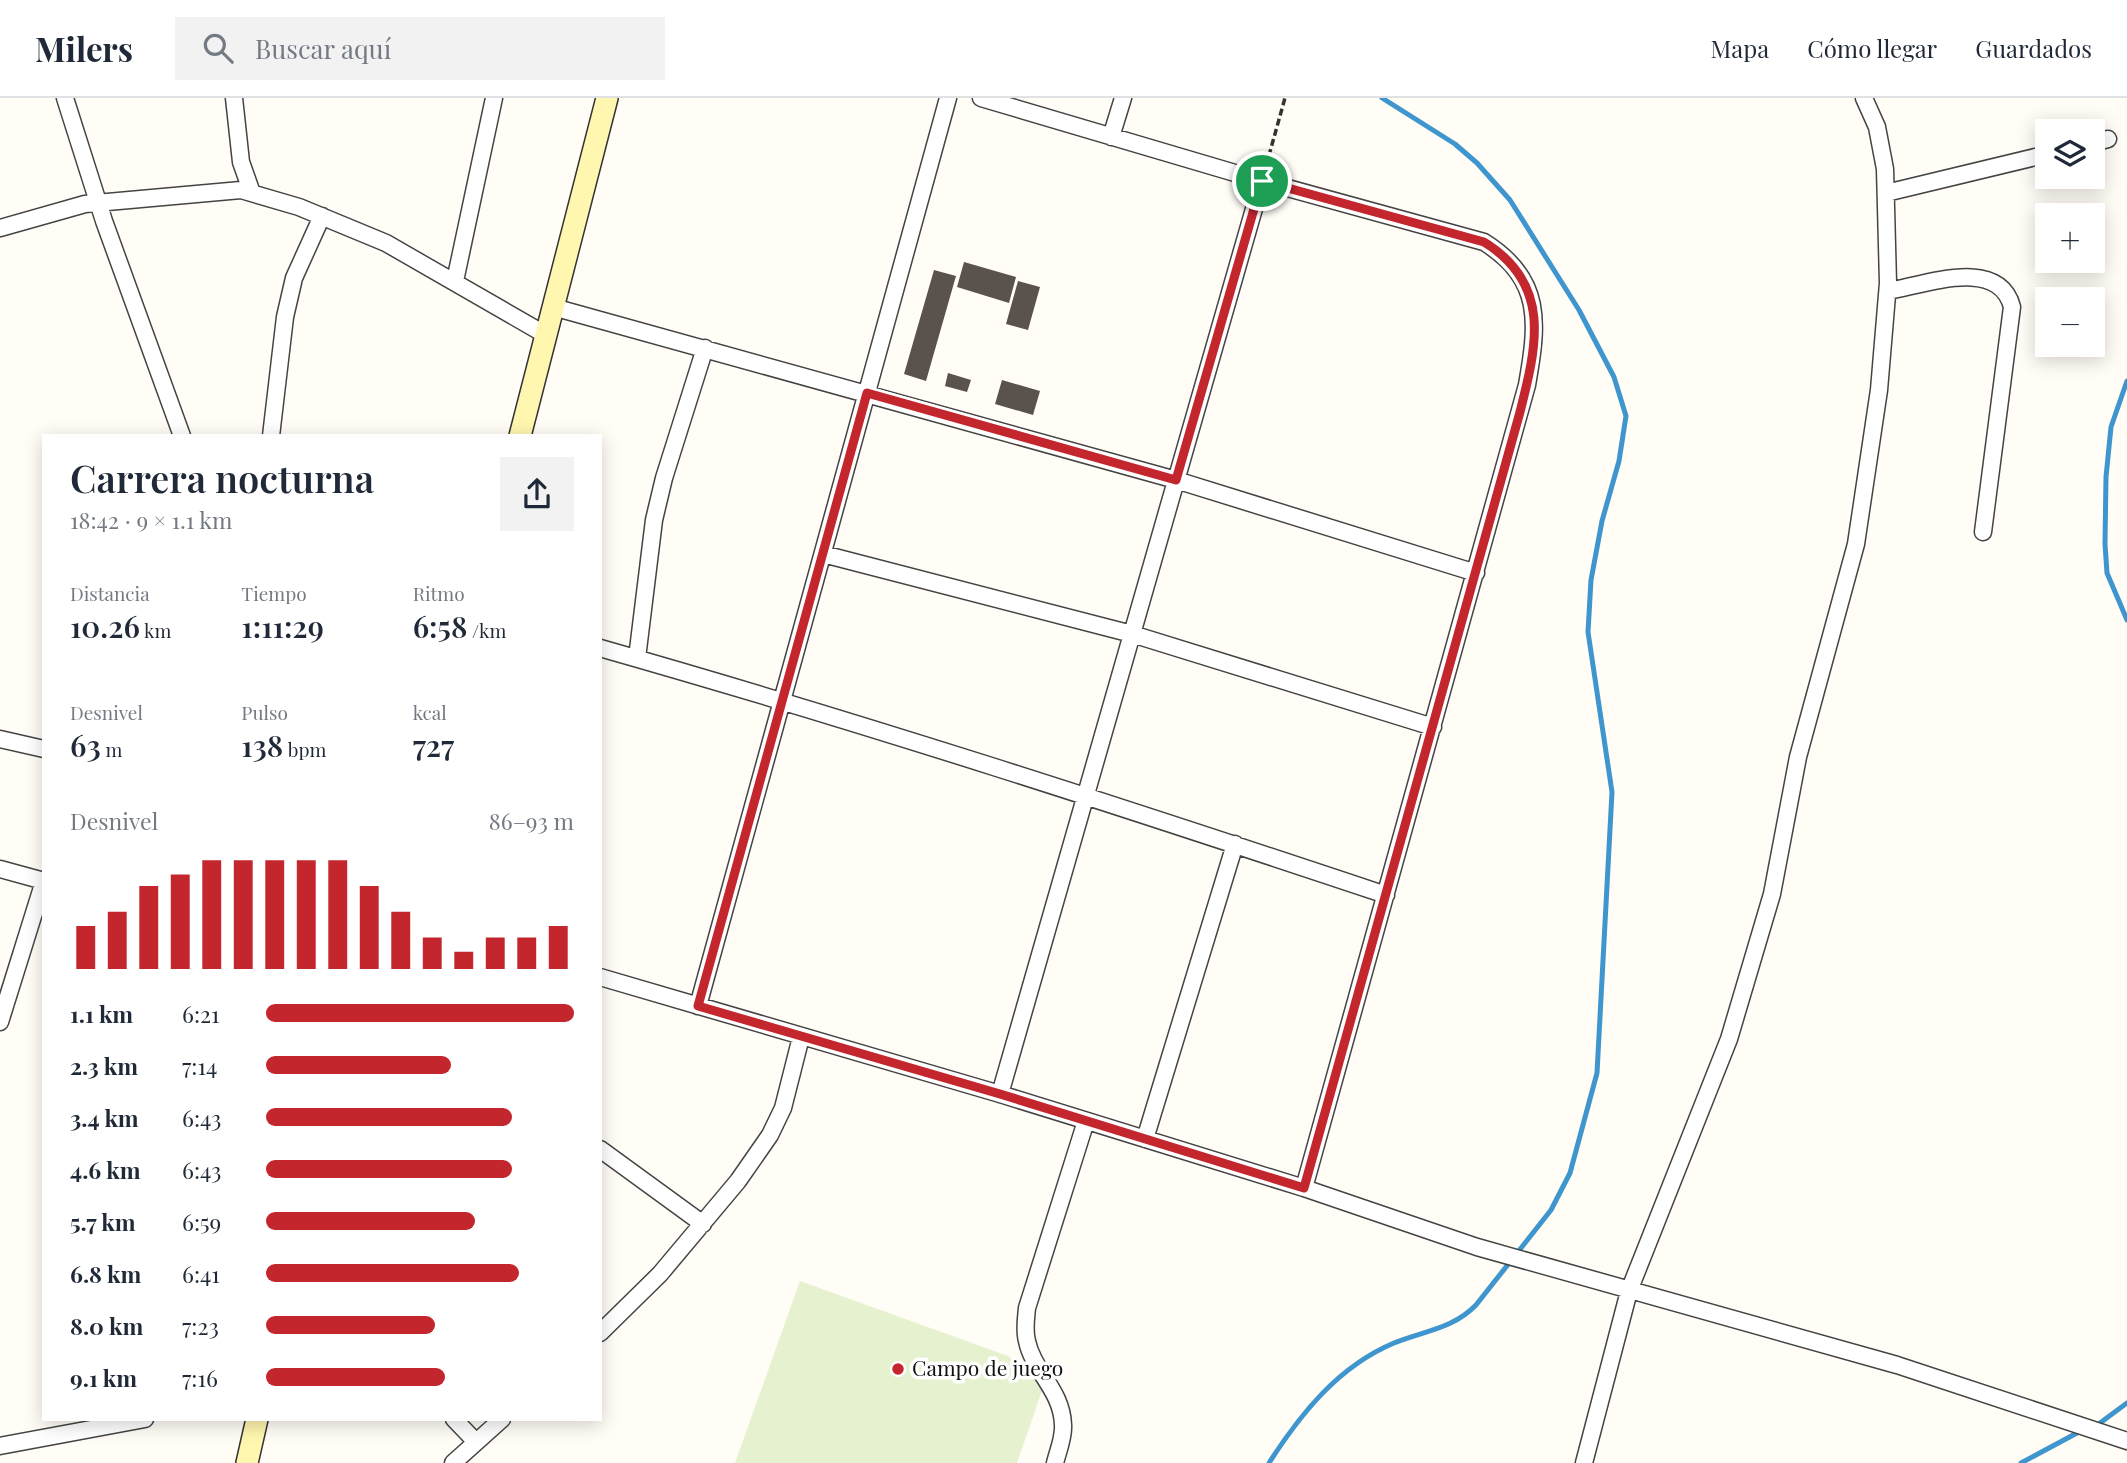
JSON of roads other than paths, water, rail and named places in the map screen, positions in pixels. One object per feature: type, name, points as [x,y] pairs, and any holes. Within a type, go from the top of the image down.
[{"type":"main road","points":[[521,434],[607,98]]},
{"type":"main road","points":[[247,1463],[257,1421]]},
{"type":"street","points":[[65,98],[98,203],[181,434]]},
{"type":"street","points":[[234,98],[241,162],[252,193]]},
{"type":"street","points":[[455,281],[494,98]]},
{"type":"street","points":[[698,1006],[948,98]]},
{"type":"street","points":[[981,98],[1262,181],[1484,242],[1503,254],[1519,271],[1529,289],[1535,317],[1527,385],[1304,1188]]},
{"type":"street","points":[[1111,136],[1123,98]]},
{"type":"street","points":[[1584,1463],[1629,1291],[1729,1039],[1772,894],[1798,757],[1856,544],[1879,390],[1888,291],[1886,193],[1882,148],[1865,98]]},
{"type":"street","points":[[1886,193],[2035,157]]},
{"type":"street","points":[[1000,1094],[1262,181]]},
{"type":"street","points":[[0,228],[98,203],[230,190],[252,193],[322,216],[386,243],[546,335]]},
{"type":"street","points":[[271,434],[285,317],[294,278],[322,216]]},
{"type":"street","points":[[1888,291],[1971,277],[1994,282],[2009,297],[2012,307],[1983,532]]},
{"type":"street","points":[[554,307],[1176,480],[1476,573]]},
{"type":"street","points":[[637,658],[657,509],[705,348]]},
{"type":"street","points":[[823,554],[1132,634],[1433,727]]},
{"type":"street","points":[[602,649],[783,700],[1086,795],[1386,895]]},
{"type":"street","points":[[0,739],[42,750]]},
{"type":"street","points":[[1145,1139],[1235,845]]},
{"type":"street","points":[[0,869],[42,880]]},
{"type":"street","points":[[0,1022],[42,887]]},
{"type":"street","points":[[602,978],[1000,1094],[1304,1188],[1477,1247],[1909,1368],[2127,1441]]},
{"type":"street","points":[[602,1331],[625,1312],[703,1224],[770,1135],[783,1108],[801,1037]]},
{"type":"street","points":[[1055,1463],[1064,1428],[1048,1378],[1029,1349],[1027,1308],[1086,1121]]},
{"type":"street","points":[[602,1150],[703,1224]]},
{"type":"street","points":[[0,1446],[134,1421]]},
{"type":"street","points":[[456,1421],[476,1442]]},
{"type":"street","points":[[453,1463],[500,1421]]},
{"type":"waterway","points":[[1269,1463],[1308,1409],[1356,1364],[1394,1343],[1448,1324],[1476,1305],[1551,1210],[1570,1173],[1597,1073],[1612,792],[1588,632],[1591,580],[1602,521],[1619,461],[1626,416],[1614,377],[1579,310],[1510,200],[1477,163],[1455,144],[1382,98]]},
{"type":"waterway","points":[[2127,381],[2111,427],[2106,477],[2105,544],[2107,573],[2127,620]]},
{"type":"waterway","points":[[2100,1423],[2127,1403]]},
{"type":"waterway","points":[[2021,1463],[2077,1433]]},
{"type":"place","name":"Campo de juego","points":[[898,1369]]}]
